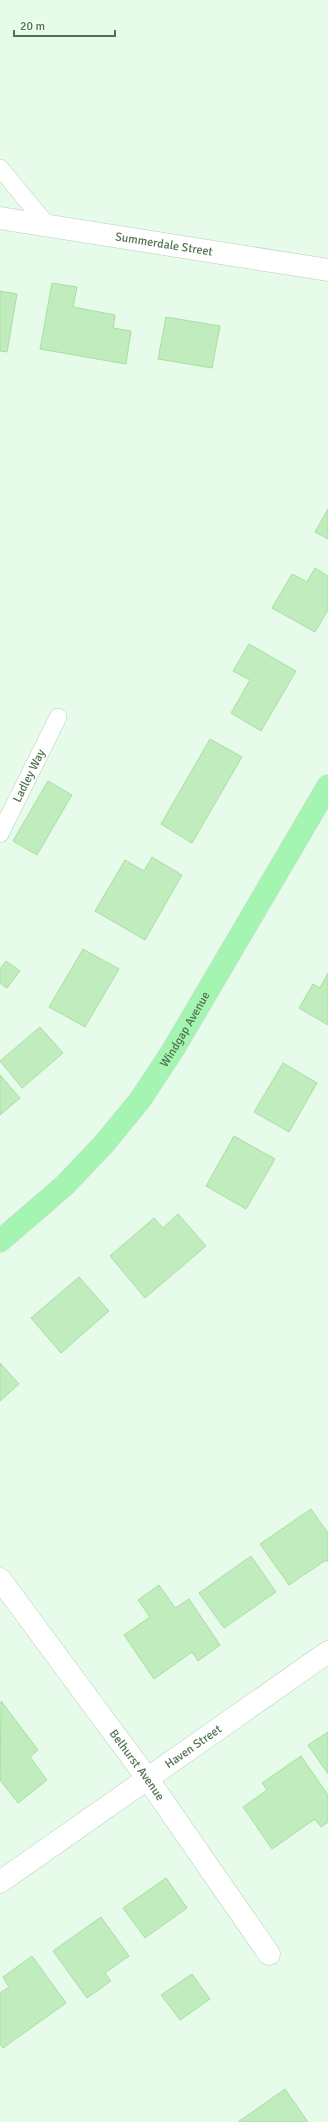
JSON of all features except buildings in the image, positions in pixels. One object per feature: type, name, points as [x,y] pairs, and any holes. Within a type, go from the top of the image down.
[{"type":"main road","name":"Windgap Avenue","points":[[0,1241],[65,1185],[103,1145],[140,1100],[173,1050],[328,786]]},
{"type":"street","name":"Summerdale Street","points":[[0,218],[328,270]]},
{"type":"street","name":"Belhurst Avenue","points":[[0,1579],[147,1778],[269,1954]]},
{"type":"street","name":"Haven Street","points":[[0,1882],[328,1652]]},
{"type":"lane","points":[[0,168],[48,226]]},
{"type":"lane","name":"Ladley Way","points":[[0,834],[58,718]]}]
